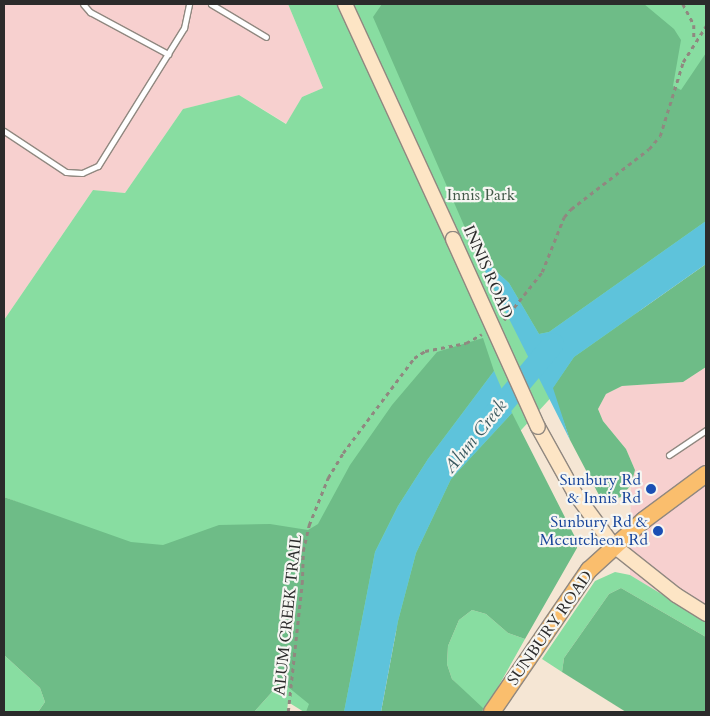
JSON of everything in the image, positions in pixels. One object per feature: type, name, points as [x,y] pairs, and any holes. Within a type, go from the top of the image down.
[{"type":"main road","name":"INNIS ROAD","points":[[345,4],[454,239],[538,427],[563,473],[590,518],[613,545],[676,595],[706,614]]},
{"type":"main road","name":"SUNBURY ROAD","points":[[492,712],[589,570],[613,545],[706,474]]},
{"type":"lane","points":[[83,4],[90,12],[168,54]]},
{"type":"lane","points":[[4,131],[66,172],[82,173],[98,166],[184,28],[189,4]]},
{"type":"lane","points":[[210,4],[266,37]]},
{"type":"lane","points":[[669,456],[706,430]]},
{"type":"path","points":[[683,4],[694,25],[694,40]]},
{"type":"path","points":[[498,324],[530,291],[542,272],[564,217],[571,209],[649,149],[660,136],[666,122],[675,82],[694,40],[706,26]]},
{"type":"path","name":"ALUM CREEK TRAIL","points":[[288,712],[291,697],[303,551],[309,525],[328,478],[342,453],[414,358],[425,351],[466,342],[485,332]]},
{"type":"shaded area","points":[[4,4],[288,4],[323,88],[302,97],[287,124],[239,95],[183,109],[125,193],[93,190],[4,320]]},
{"type":"shaded area","points":[[706,367],[706,621],[630,575],[631,485],[635,470],[626,449],[603,421],[598,409],[606,394],[622,386],[683,382]]},
{"type":"green space","name":"Innis Park","points":[[288,4],[706,4],[706,252],[594,351],[477,478],[353,712],[304,712],[288,702],[287,712],[254,712],[272,692],[53,516],[4,497],[4,320],[93,190],[125,193],[183,109],[239,95],[286,124],[302,97],[323,88]]},
{"type":"green space","points":[[382,4],[644,4],[674,29],[681,40],[673,86],[681,90],[706,53],[706,221],[549,332],[539,334],[509,283],[476,253],[373,17]]},
{"type":"green space","points":[[706,264],[706,367],[683,382],[622,386],[606,394],[598,409],[603,421],[626,449],[635,470],[631,485],[621,497],[608,501],[600,497],[570,440],[552,389],[574,357]]},
{"type":"green space","points":[[483,338],[494,371],[428,459],[398,506],[375,552],[344,712],[306,712],[309,704],[288,687],[272,692],[254,712],[38,712],[45,702],[40,688],[4,655],[4,497],[131,542],[163,545],[219,525],[270,524],[308,530],[318,524],[350,465],[392,405],[437,352]]},
{"type":"green space","points":[[512,413],[576,539],[577,548],[525,639],[508,633],[486,614],[472,610],[459,620],[448,646],[447,664],[452,679],[483,708],[482,712],[381,712],[398,621],[416,553],[451,479]]},
{"type":"green space","points":[[615,572],[630,575],[706,621],[706,637],[621,588],[609,594],[564,658],[562,672],[542,659],[595,581]]},
{"type":"green space","points":[[621,588],[706,637],[706,712],[626,712],[562,672],[564,658],[609,594]]},
{"type":"green space","points":[[472,610],[486,614],[508,633],[525,639],[484,712],[452,679],[447,664],[448,646],[459,620]]},
{"type":"green space","points":[[4,655],[40,688],[45,702],[38,712],[4,712]]},
{"type":"water","points":[[706,221],[706,264],[574,357],[553,388],[570,440],[476,253],[509,283],[539,334],[549,332]]},
{"type":"water","points":[[494,371],[512,413],[451,479],[416,553],[398,621],[381,712],[344,712],[375,552],[398,506],[428,459]]},
{"type":"waterway","name":"Alum Creek","points":[[487,423],[553,344]]},
{"type":"place","name":"Sunbury Rd & Innis Rd","points":[[651,489]]},
{"type":"place","name":"Sunbury Rd & Mccutcheon Rd","points":[[658,531]]}]
